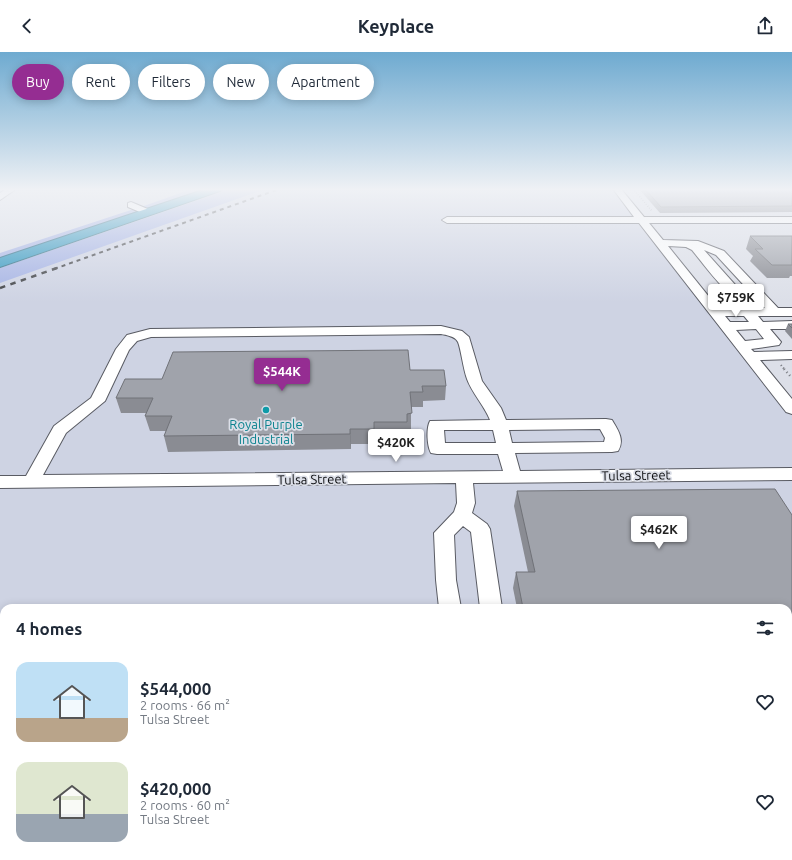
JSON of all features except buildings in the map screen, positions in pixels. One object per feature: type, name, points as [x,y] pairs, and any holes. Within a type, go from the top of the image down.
[{"type":"highway","points":[[0,263],[105,227]]},
{"type":"street","points":[[646,227],[792,409]]},
{"type":"street","points":[[659,243],[689,244],[696,248],[734,291],[748,297],[764,300],[783,312],[792,325]]},
{"type":"street","points":[[714,312],[783,312]]},
{"type":"street","points":[[745,351],[774,342],[748,312]]},
{"type":"street","points":[[726,326],[792,325]]},
{"type":"street","points":[[31,482],[60,430],[96,401],[123,349],[132,338],[150,333],[442,330],[457,334],[464,340],[468,365],[475,381],[494,408],[500,425],[513,477]]},
{"type":"street","points":[[745,351],[792,355]]},
{"type":"street","points":[[606,424],[613,438],[612,447],[505,448],[437,449],[436,425],[606,424]]},
{"type":"street","points":[[449,604],[446,580],[444,533],[462,515],[466,503],[464,477]]},
{"type":"street","name":"Tulsa Street","points":[[0,482],[464,477],[789,478]]},
{"type":"street","points":[[462,515],[480,529],[490,604]]},
{"type":"shaded area","points":[[80,227],[95,227],[0,260],[0,253]]},
{"type":"shaded area","points":[[120,227],[159,227],[0,283],[0,268]]},
{"type":"shaded area","points":[[149,227],[648,227],[792,411],[792,604],[0,604],[0,277]]},
{"type":"railway","points":[[54,269],[173,227]]},
{"type":"railway","points":[[0,288],[57,268]]},
{"type":"place","name":"Royal Purple Industrial","points":[[266,410]]}]
